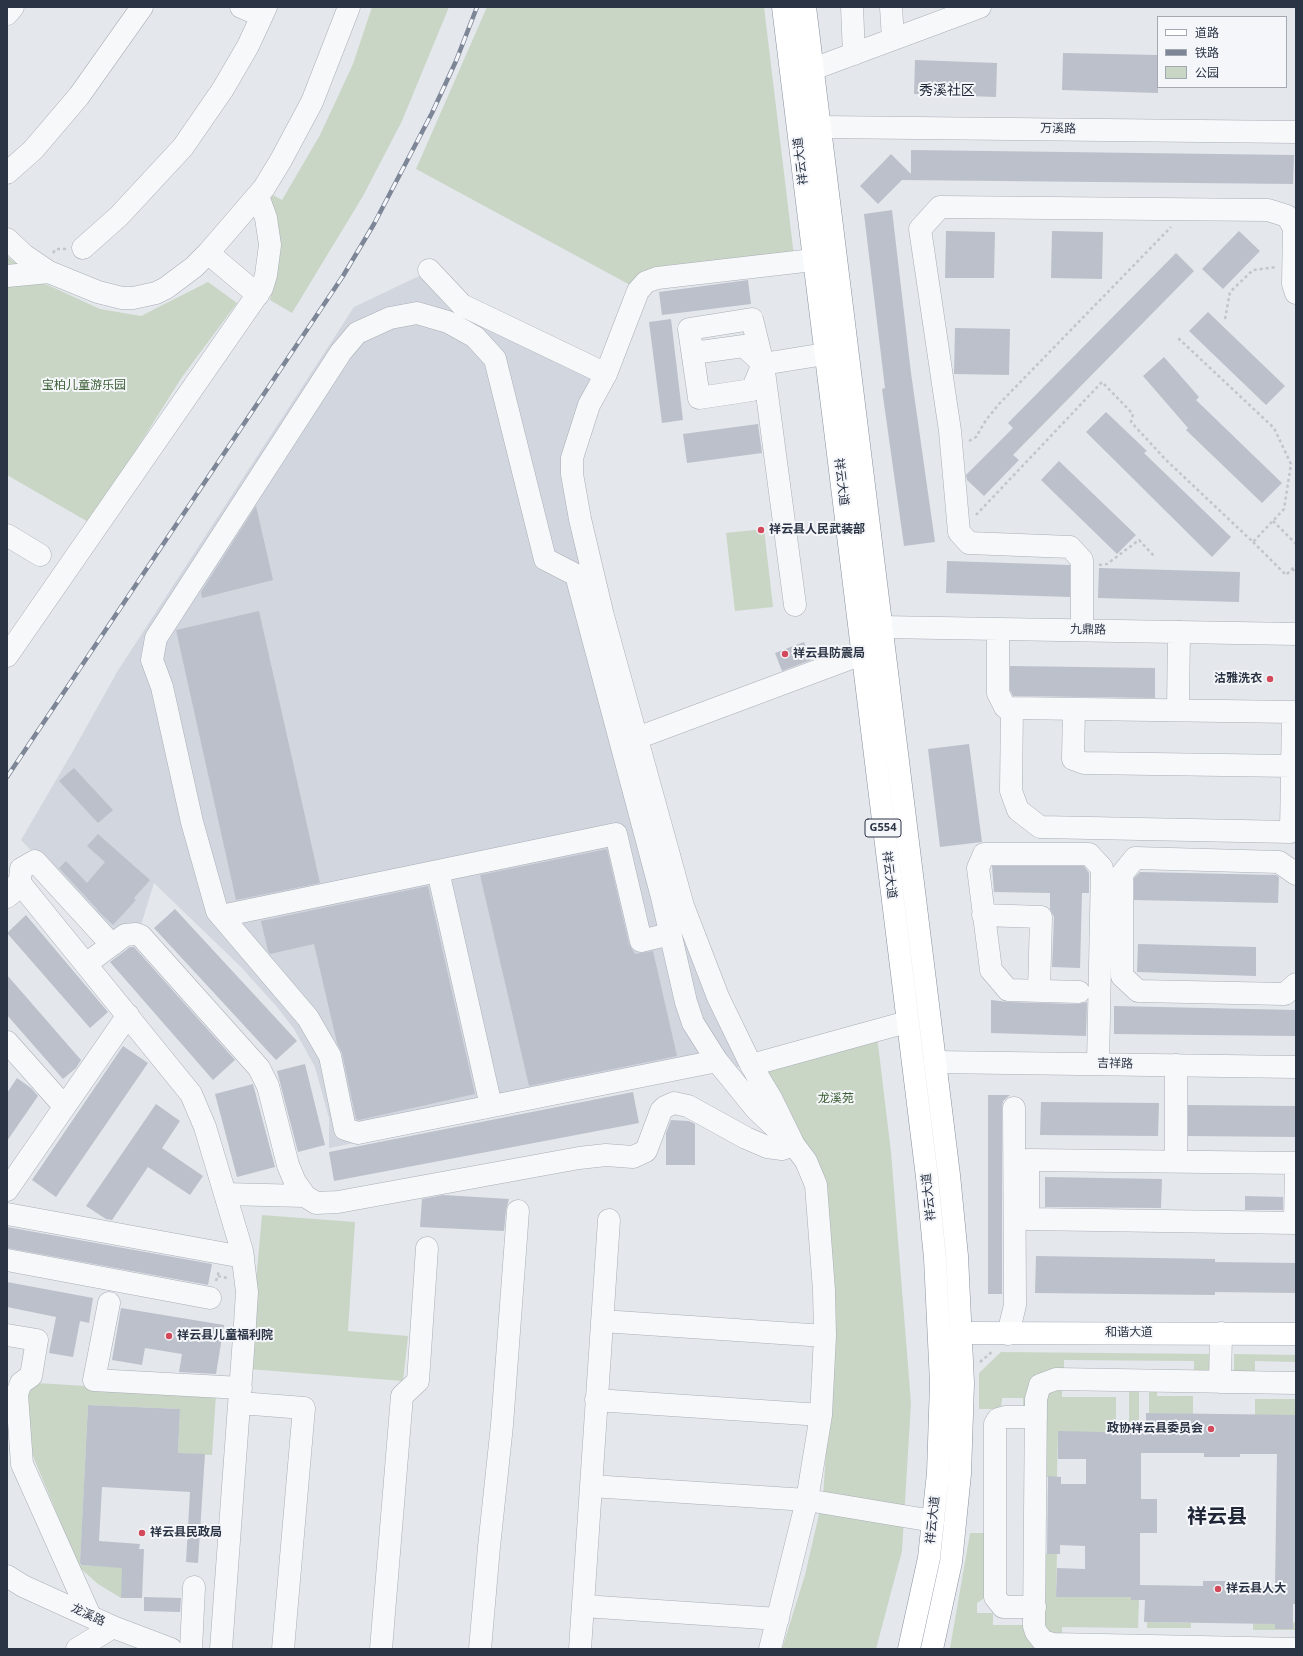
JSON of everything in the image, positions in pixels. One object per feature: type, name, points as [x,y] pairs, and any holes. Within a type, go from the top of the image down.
[{"type":"main road","name":"祥云大道","points":[[783,7],[913,1063],[934,1251],[940,1336],[940,1428],[933,1521],[923,1591],[909,1649]]},
{"type":"main road","name":"祥云大道","points":[[805,7],[955,1234],[962,1334],[962,1429],[956,1519],[945,1595],[932,1649]]},
{"type":"main road","points":[[797,128],[820,127]]},
{"type":"main road","points":[[859,628],[881,627]]},
{"type":"main road","points":[[913,1063],[935,1062]]},
{"type":"main road","name":"和谐大道","points":[[962,1334],[1003,1341],[1221,1333],[1296,1334]]},
{"type":"street","points":[[7,14],[13,7]]},
{"type":"street","points":[[7,173],[33,150],[79,96],[142,7]]},
{"type":"street","points":[[83,248],[119,216],[183,147],[223,89],[248,46],[264,11],[242,7]]},
{"type":"street","points":[[7,239],[24,255],[45,269],[98,292],[122,298],[138,298],[156,294],[166,288],[194,267],[208,253],[258,196],[282,160],[312,102],[349,7]]},
{"type":"street","points":[[852,7],[854,54]]},
{"type":"street","points":[[891,7],[893,39]]},
{"type":"street","points":[[813,69],[893,39],[932,16],[971,9]]},
{"type":"street","name":"万溪路","points":[[820,127],[1296,132]]},
{"type":"street","points":[[7,656],[258,295],[266,275],[270,245],[266,218],[258,196]]},
{"type":"street","points":[[1082,630],[1082,560],[1070,547],[969,543],[959,532],[952,451],[920,229],[940,207],[1187,211],[1268,210],[1287,216],[1294,228],[1293,284],[1296,294]]},
{"type":"street","points":[[208,253],[258,295]]},
{"type":"street","points":[[794,1145],[772,1100],[750,1064],[715,990],[682,906],[603,616],[580,519],[572,474],[573,451],[589,405],[606,374],[638,291],[648,280],[813,260]]},
{"type":"street","points":[[7,276],[45,269]]},
{"type":"street","points":[[429,270],[462,305],[606,374]]},
{"type":"street","points":[[717,1060],[358,1133],[345,1129],[330,1056],[308,1018],[217,911],[192,822],[162,687],[152,660],[156,638],[341,352],[356,333],[390,318],[417,313],[448,322],[475,337],[495,359],[545,559],[576,575],[670,934],[684,996],[693,1023],[717,1060],[756,1109],[794,1145],[806,1161],[816,1185],[822,1251],[824,1336],[821,1415],[807,1500],[770,1649]]},
{"type":"street","points":[[763,364],[752,390],[699,398],[693,353],[744,346],[763,364],[795,605]]},
{"type":"street","points":[[763,364],[825,354]]},
{"type":"street","points":[[7,535],[40,555]]},
{"type":"street","name":"九鼎路","points":[[881,627],[1296,634]]},
{"type":"street","points":[[998,629],[998,693],[1005,707],[1012,713]]},
{"type":"street","points":[[1178,710],[1179,632]]},
{"type":"street","points":[[637,738],[862,654]]},
{"type":"street","points":[[1012,708],[1074,709],[1293,712],[1291,832],[1040,827],[1018,810],[1011,791],[1012,708]]},
{"type":"street","points":[[1074,709],[1073,759],[1084,763],[1292,766]]},
{"type":"street","points":[[221,916],[616,834],[641,941],[670,934]]},
{"type":"street","points":[[1079,992],[1008,990],[991,970],[978,868],[984,854],[1089,854],[1102,868],[1098,1064]]},
{"type":"street","points":[[1296,874],[1279,862],[1135,858],[1122,874],[1122,976],[1138,991],[1285,994],[1296,984]]},
{"type":"street","points":[[112,945],[35,861],[21,869],[13,890],[86,964],[191,1094],[204,1127],[225,1194],[234,1255],[247,1292],[221,1649]]},
{"type":"street","points":[[438,871],[491,1106]]},
{"type":"street","points":[[983,915],[1041,917],[1039,991]]},
{"type":"street","points":[[86,964],[125,936],[136,934],[141,936],[259,1068],[268,1086],[288,1165],[305,1196],[316,1203],[338,1202],[579,1158],[606,1155],[633,1157],[646,1151],[661,1111],[665,1107],[674,1103],[688,1106],[746,1138],[767,1147],[782,1149],[794,1145]]},
{"type":"street","points":[[7,1190],[128,1015]]},
{"type":"street","points":[[750,1064],[907,1022]]},
{"type":"street","points":[[10,1055],[64,1106]]},
{"type":"street","name":"吉祥路","points":[[935,1062],[1296,1067]]},
{"type":"street","points":[[1176,1065],[1176,1161]]},
{"type":"street","points":[[1003,1341],[1015,1305],[1014,1108]]},
{"type":"street","points":[[1028,1160],[1176,1161],[1296,1163],[1295,1223],[1028,1219],[1028,1160]]},
{"type":"street","points":[[225,1194],[305,1196]]},
{"type":"street","points":[[480,1649],[502,1425],[518,1210]]},
{"type":"street","points":[[7,1214],[234,1255]]},
{"type":"street","points":[[580,1649],[608,1220]]},
{"type":"street","points":[[381,1649],[402,1396],[418,1381],[427,1248]]},
{"type":"street","points":[[7,1260],[210,1298]]},
{"type":"street","points":[[109,1303],[94,1380],[240,1395],[304,1408],[283,1649]]},
{"type":"street","points":[[602,1321],[824,1336]]},
{"type":"street","points":[[1220,1382],[1221,1333]]},
{"type":"street","points":[[7,1335],[38,1340],[31,1376],[21,1383],[12,1393],[22,1464],[90,1616]]},
{"type":"street","points":[[1296,1383],[1056,1380],[1040,1385],[1038,1390],[1036,1417],[1034,1607],[1036,1632],[1043,1641],[1048,1644],[1296,1649]]},
{"type":"street","points":[[596,1400],[821,1415]]},
{"type":"street","points":[[1034,1607],[1003,1607],[995,1597],[995,1424],[998,1419],[1005,1417],[1036,1417]]},
{"type":"street","points":[[591,1486],[807,1500],[933,1521]]},
{"type":"street","name":"龙溪路","points":[[7,1576],[23,1586],[113,1627],[171,1649]]},
{"type":"street","points":[[191,1649],[194,1587]]},
{"type":"street","points":[[583,1606],[778,1618]]},
{"type":"street","points":[[77,1649],[113,1627]]},
{"type":"path","points":[[952,451],[976,437],[986,420],[999,404],[1187,211]]},
{"type":"path","points":[[45,269],[56,249],[83,248]]},
{"type":"path","points":[[1225,319],[1230,292],[1253,270],[1276,266],[1294,268]]},
{"type":"path","points":[[1177,337],[1274,428],[1291,464],[1284,508],[1253,542]]},
{"type":"path","points":[[976,516],[1102,382],[1133,414],[1131,422],[1166,460],[1286,575],[1296,565]]},
{"type":"path","points":[[1273,521],[1296,544]]},
{"type":"path","points":[[1082,569],[1107,564],[1139,540],[1154,557]]},
{"type":"path","points":[[1292,569],[1296,572]]},
{"type":"path","points":[[210,1298],[234,1255]]},
{"type":"path","points":[[977,1367],[986,1356],[1003,1341]]},
{"type":"shaded area","points":[[419,276],[453,313],[594,377],[568,452],[642,774],[748,1065],[329,1148],[329,1118],[315,1067],[294,1029],[277,1007],[240,966],[154,883],[141,925],[111,933],[21,840],[117,672],[354,307]]},
{"type":"green space","points":[[372,7],[449,7],[402,121],[363,196],[292,313],[270,300],[274,276],[267,202],[273,195],[282,200],[320,135],[353,64]]},
{"type":"green space","points":[[487,7],[764,7],[794,256],[632,286],[416,169]]},
{"type":"green space","name":"宝柏儿童游乐园","points":[[7,256],[37,280],[100,309],[141,316],[208,282],[237,303],[182,377],[90,523],[7,475]]},
{"type":"green space","points":[[764,529],[773,607],[735,611],[726,533]]},
{"type":"green space","name":"龙溪苑","points":[[877,1036],[891,1152],[911,1403],[902,1551],[876,1649],[782,1649],[805,1575],[823,1497],[829,1408],[822,1176],[769,1074],[768,1069]]},
{"type":"green space","points":[[262,1215],[355,1222],[348,1331],[408,1336],[403,1381],[248,1369]]},
{"type":"green space","points":[[1001,1352],[1215,1354],[1211,1372],[1194,1373],[1194,1361],[1064,1360],[1064,1372],[1023,1409],[1023,1398],[1002,1398],[1001,1409],[979,1409],[979,1373]]},
{"type":"green space","points":[[1234,1354],[1296,1355],[1296,1362],[1255,1361],[1255,1373],[1234,1373]]},
{"type":"green space","points":[[37,1383],[216,1394],[212,1455],[178,1453],[180,1409],[88,1405],[80,1565],[138,1568],[121,1598],[98,1584],[79,1567],[35,1461],[27,1440],[26,1400],[29,1386]]},
{"type":"green space","points":[[1062,1385],[1062,1397],[1116,1397],[1116,1432],[1058,1432],[1057,1477],[1043,1477],[1045,1395]]},
{"type":"green space","points":[[1129,1386],[1139,1390],[1139,1432],[1129,1432]]},
{"type":"green space","points":[[1157,1386],[1157,1396],[1193,1396],[1193,1414],[1149,1413],[1149,1389]]},
{"type":"green space","points":[[1255,1399],[1296,1399],[1296,1415],[1255,1415]]},
{"type":"green space","points":[[970,1533],[988,1533],[986,1597],[977,1603],[977,1613],[993,1613],[993,1625],[1023,1625],[1042,1649],[950,1648]]},
{"type":"green space","points":[[1042,1554],[1057,1554],[1056,1597],[1109,1597],[1131,1592],[1139,1600],[1138,1628],[1062,1627],[1062,1638],[1044,1635]]},
{"type":"green space","points":[[1296,1620],[1296,1630],[1253,1630],[1253,1623],[1275,1624],[1275,1629],[1293,1629],[1293,1624]]},
{"type":"green space","points":[[1147,1622],[1191,1623],[1191,1628],[1147,1628]]},
{"type":"building","points":[[1063,53],[1157,55],[1158,93],[1062,90]]},
{"type":"building","points":[[915,60],[997,63],[996,97],[914,94]]},
{"type":"building","points":[[911,150],[1294,155],[1293,184],[902,180],[878,204],[860,186],[891,154],[911,174]]},
{"type":"building","points":[[892,210],[911,373],[935,542],[904,546],[882,389],[885,388],[864,214]]},
{"type":"building","points":[[946,231],[995,232],[994,278],[945,278]]},
{"type":"building","points":[[1052,231],[1103,232],[1102,279],[1051,278]]},
{"type":"building","points":[[1239,231],[1260,251],[1223,289],[1202,269]]},
{"type":"building","points":[[1176,253],[1194,271],[1013,455],[1019,460],[984,496],[967,480],[966,475],[1013,428],[1008,423]]},
{"type":"building","points":[[748,280],[751,304],[662,315],[659,292]]},
{"type":"building","points":[[1208,312],[1285,386],[1266,405],[1189,331]]},
{"type":"building","points":[[671,319],[683,420],[662,423],[649,322]]},
{"type":"building","points":[[955,328],[1010,329],[1009,375],[954,374]]},
{"type":"building","points":[[1164,357],[1199,397],[1196,400],[1282,483],[1262,503],[1186,430],[1188,428],[1143,376]]},
{"type":"building","points":[[1106,412],[1147,451],[1144,453],[1231,537],[1212,557],[1086,432]]},
{"type":"building","points":[[758,424],[762,453],[687,463],[683,434]]},
{"type":"building","points":[[1059,461],[1136,535],[1117,554],[1041,480]]},
{"type":"building","points":[[256,506],[273,580],[202,598],[201,592]]},
{"type":"building","points":[[947,561],[1070,565],[1070,597],[946,593]]},
{"type":"building","points":[[1099,568],[1240,572],[1239,602],[1098,598]]},
{"type":"building","points":[[259,611],[320,883],[236,900],[176,630]]},
{"type":"building","points":[[804,642],[811,660],[782,671],[775,653]]},
{"type":"building","points":[[1010,666],[1155,668],[1155,698],[1013,696],[1010,690]]},
{"type":"building","points":[[969,744],[982,842],[940,847],[928,749]]},
{"type":"building","points":[[74,768],[113,810],[98,823],[59,781]]},
{"type":"building","points":[[98,834],[150,880],[134,898],[136,900],[113,925],[98,911],[59,868],[66,861],[87,883],[105,862],[87,846]]},
{"type":"building","points":[[607,849],[629,944],[635,954],[653,951],[677,1056],[529,1086],[480,875]]},
{"type":"building","points":[[992,866],[1084,866],[1089,873],[1089,893],[1082,893],[1080,968],[1052,967],[1054,917],[1050,909],[1050,893],[994,892]]},
{"type":"building","points":[[1140,872],[1276,875],[1279,877],[1278,903],[1134,900],[1134,878]]},
{"type":"building","points":[[428,886],[475,1094],[359,1120],[356,1119],[342,1053],[337,1043],[314,944],[270,954],[261,921]]},
{"type":"building","points":[[175,909],[297,1041],[276,1060],[154,928]]},
{"type":"building","points":[[26,915],[108,1012],[90,1028],[7,933]]},
{"type":"building","points":[[1138,944],[1256,947],[1256,976],[1137,972]]},
{"type":"building","points":[[130,947],[134,947],[235,1060],[213,1080],[110,962]]},
{"type":"building","points":[[7,975],[81,1060],[76,1068],[63,1079],[7,1015]]},
{"type":"building","points":[[991,1000],[1008,1002],[1079,1004],[1087,1002],[1086,1036],[991,1033]]},
{"type":"building","points":[[1114,1006],[1296,1010],[1296,1036],[1114,1034]]},
{"type":"building","points":[[123,1046],[148,1063],[56,1197],[32,1180]]},
{"type":"building","points":[[305,1064],[325,1145],[298,1152],[277,1071]]},
{"type":"building","points":[[17,1078],[31,1088],[38,1096],[7,1141],[7,1093]]},
{"type":"building","points":[[253,1084],[275,1167],[237,1177],[215,1094]]},
{"type":"building","points":[[633,1092],[639,1123],[334,1181],[329,1152]]},
{"type":"building","points":[[988,1095],[1010,1095],[1003,1101],[1002,1108],[1002,1294],[988,1294]]},
{"type":"building","points":[[1041,1102],[1159,1103],[1158,1136],[1040,1135]]},
{"type":"building","points":[[156,1104],[180,1121],[162,1148],[203,1176],[190,1195],[148,1167],[112,1220],[106,1219],[86,1206]]},
{"type":"building","points":[[1188,1105],[1296,1106],[1296,1137],[1188,1136]]},
{"type":"building","points":[[671,1120],[689,1121],[695,1124],[695,1165],[666,1165],[666,1133]]},
{"type":"building","points":[[1045,1177],[1162,1179],[1161,1208],[1045,1207]]},
{"type":"building","points":[[443,1195],[509,1199],[506,1210],[504,1231],[420,1227],[422,1199]]},
{"type":"building","points":[[1245,1196],[1283,1197],[1283,1210],[1245,1210]]},
{"type":"building","points":[[7,1227],[212,1264],[208,1285],[7,1248]]},
{"type":"building","points":[[1036,1256],[1215,1259],[1215,1262],[1296,1263],[1296,1293],[1215,1292],[1215,1295],[1035,1293]]},
{"type":"building","points":[[7,1282],[93,1298],[89,1323],[80,1321],[73,1357],[49,1353],[56,1317],[7,1307]]},
{"type":"building","name":"祥云县儿童福利院","points":[[121,1308],[224,1325],[216,1374],[179,1372],[182,1354],[145,1348],[142,1365],[112,1360]]},
{"type":"building","points":[[88,1405],[180,1409],[178,1453],[205,1454],[198,1563],[186,1562],[190,1492],[102,1487],[99,1541],[140,1544],[139,1549],[144,1549],[142,1598],[121,1598],[122,1568],[81,1565],[80,1563]]},
{"type":"building","points":[[1146,1413],[1295,1415],[1296,1604],[1293,1604],[1293,1629],[1275,1629],[1275,1624],[1144,1622],[1145,1600],[1131,1600],[1131,1597],[1056,1597],[1057,1568],[1085,1569],[1085,1546],[1060,1545],[1060,1554],[1047,1554],[1048,1476],[1061,1477],[1061,1484],[1086,1484],[1086,1459],[1058,1459],[1058,1431],[1146,1433]],"holes":[[[1141,1453],[1204,1453],[1204,1457],[1240,1457],[1240,1454],[1277,1454],[1275,1587],[1238,1586],[1238,1581],[1203,1581],[1203,1586],[1140,1585],[1140,1533],[1157,1533],[1157,1499],[1141,1499]]]},
{"type":"building","points":[[144,1597],[181,1598],[180,1612],[144,1611]]},
{"type":"railway","points":[[7,777],[343,276],[374,224],[432,113],[456,61],[477,7]]},
{"type":"place","name":"祥云县人民武装部","points":[[761,530]]},
{"type":"place","name":"祥云县防震局","points":[[785,654]]},
{"type":"place","name":"沽雅洗衣","points":[[1270,679]]},
{"type":"place","name":"祥云县儿童福利院","points":[[169,1336]]},
{"type":"place","name":"政协祥云县委员会","points":[[1211,1429]]},
{"type":"place","name":"祥云县民政局","points":[[142,1533]]},
{"type":"place","name":"祥云县人大","points":[[1218,1589]]},
{"type":"district","name":"秀溪社区","points":[[947,91]]},
{"type":"district","name":"祥云县","points":[[1217,1517]]}]
